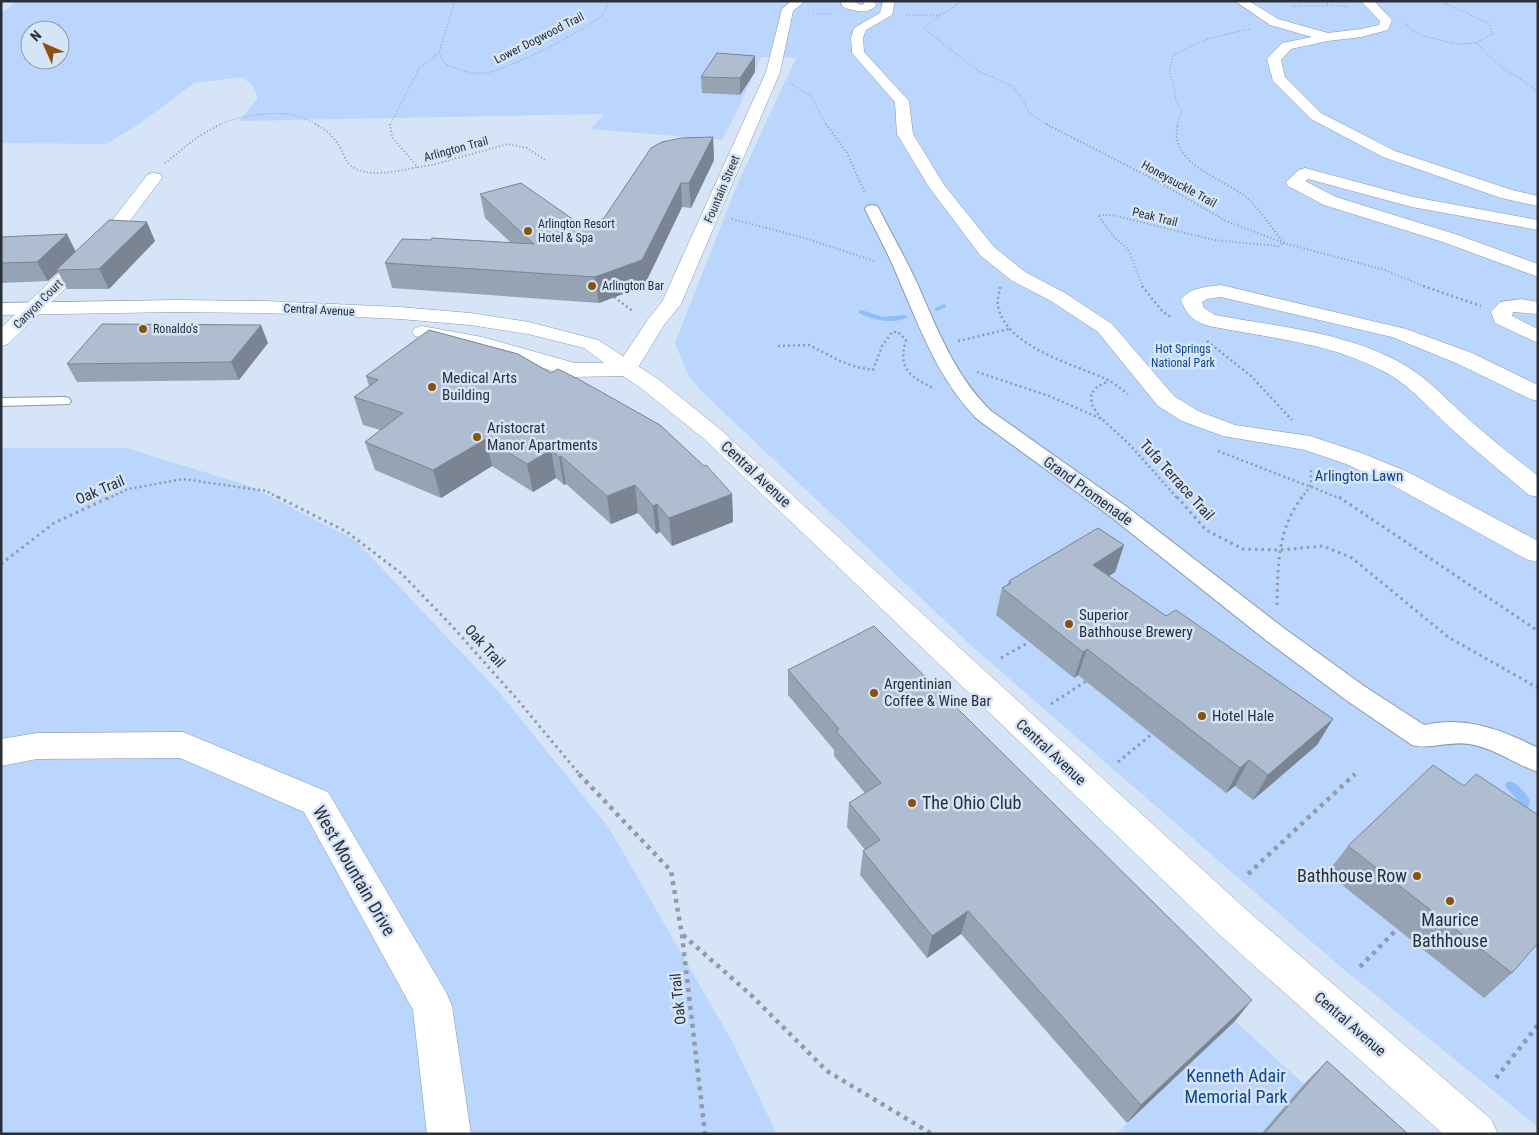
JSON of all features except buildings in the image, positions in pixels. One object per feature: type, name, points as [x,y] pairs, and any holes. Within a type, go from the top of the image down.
[{"type":"street","name":"Fountain Street","points":[[626,369],[656,322],[671,304],[712,214],[772,72],[788,9],[798,1]]},
{"type":"street","points":[[846,1],[847,5],[861,9],[870,6],[868,1]]},
{"type":"street","points":[[889,1],[886,16],[860,28],[857,38],[858,53],[902,100],[905,134],[938,187],[987,251],[1018,276],[1058,297],[1105,328],[1166,401],[1190,416],[1231,431],[1310,443],[1355,459],[1401,479],[1538,553]]},
{"type":"street","points":[[1241,1],[1274,22],[1328,36]]},
{"type":"street","points":[[1371,4],[1386,20],[1384,27],[1361,33],[1328,36],[1287,46],[1274,59],[1278,78],[1316,116],[1389,154],[1508,194],[1538,201]]},
{"type":"street","points":[[1538,225],[1412,202],[1305,173],[1294,182],[1330,201],[1449,238],[1538,271]]},
{"type":"street","name":"Canyon Court","points":[[1,340],[10,323],[34,308],[110,235],[154,178]]},
{"type":"street","name":"Grand Promenade","points":[[872,209],[950,373],[970,401],[999,427],[1119,512],[1276,635],[1355,693],[1421,737],[1450,731],[1480,735],[1500,741],[1538,762]]},
{"type":"street","points":[[1538,394],[1436,346],[1361,323],[1221,291],[1201,294],[1191,300],[1195,311],[1209,320],[1318,339],[1354,350],[1390,365],[1423,387],[1461,425],[1538,489]]},
{"type":"street","points":[[1538,308],[1521,305],[1507,306],[1501,312],[1502,319],[1538,337]]},
{"type":"street","name":"Central Avenue","points":[[1,309],[265,307],[400,314],[470,319],[529,328],[592,344],[650,384],[712,434],[840,552],[1229,919],[1476,1134]]},
{"type":"street","name":"Central Avenue","points":[[10,323],[203,321],[372,328],[429,333],[482,343],[573,370],[626,369]]},
{"type":"street","name":"West Mountain Drive","points":[[1,753],[38,746],[183,744],[316,802],[432,1006],[449,1134]]},
{"type":"lane","points":[[1,402],[66,401]]},
{"type":"path","points":[[439,53],[455,1]]},
{"type":"path","name":"Lower Dogwood Trail","points":[[439,53],[445,64],[464,72],[488,73],[511,64],[581,28],[604,14],[609,1]]},
{"type":"path","name":"Honeysuckle Trail","points":[[957,1],[957,5],[927,23],[924,29],[974,68],[1012,86],[1023,100],[1029,113],[1055,129],[1156,180],[1226,221],[1284,243],[1384,270],[1438,292],[1501,312]]},
{"type":"path","points":[[1284,243],[1247,198],[1201,170],[1186,156],[1176,141],[1177,126],[1182,112],[1176,100],[1174,85],[1169,73],[1173,56],[1188,45],[1215,35],[1261,28],[1264,24],[1250,12],[1259,6],[1319,8],[1328,3],[1371,4],[1401,15],[1413,30],[1423,36],[1457,44],[1476,43],[1493,34],[1488,23],[1440,1]]},
{"type":"path","points":[[1476,43],[1499,65],[1538,91]]},
{"type":"path","name":"Arlington Trail","points":[[439,53],[420,67],[390,123],[392,137],[418,168],[508,144],[527,148],[544,160]]},
{"type":"path","points":[[772,72],[811,96],[830,132],[847,153],[872,209]]},
{"type":"path","points":[[154,178],[167,160],[199,136],[226,121],[253,116],[288,114],[302,117],[322,127],[337,140],[350,164],[361,172],[393,172],[418,168]]},
{"type":"path","points":[[712,214],[867,257],[904,275]]},
{"type":"path","name":"Peak Trail","points":[[1177,321],[1163,312],[1143,288],[1128,249],[1114,237],[1098,214],[1112,214],[1214,240],[1278,246],[1284,243]]},
{"type":"path","points":[[1018,276],[1002,281],[998,294],[1000,313],[1009,329],[1032,346],[1109,381],[1131,396]]},
{"type":"path","points":[[614,297],[634,312]]},
{"type":"path","points":[[936,344],[972,339],[1009,329]]},
{"type":"path","points":[[778,346],[809,345],[856,368],[873,370],[882,346],[892,332],[898,332],[906,340],[901,353],[901,361],[904,368],[923,383],[963,403],[970,401]]},
{"type":"path","points":[[1206,340],[1251,376],[1289,416],[1310,443],[1311,485],[1292,511],[1279,550],[1276,635]]},
{"type":"path","name":"Tufa Terrace Trail","points":[[950,373],[977,372],[1049,396],[1102,419],[1129,444],[1206,530],[1243,549],[1279,550],[1324,546],[1352,558],[1448,637],[1538,688]]},
{"type":"path","points":[[1102,419],[1092,405],[1091,394],[1097,387],[1109,381]]},
{"type":"path","points":[[1213,448],[1341,498],[1538,631]]},
{"type":"path","name":"Oak Trail","points":[[1,564],[54,523],[128,488],[182,479],[266,491],[347,532],[402,574],[451,625],[516,698],[588,785],[671,871],[682,935],[705,1134]]},
{"type":"path","points":[[1001,658],[1029,642]]},
{"type":"path","points":[[1051,704],[1090,678]]},
{"type":"path","points":[[1118,762],[1152,734]]},
{"type":"path","points":[[1248,874],[1355,774]]},
{"type":"path","points":[[1360,967],[1397,928]]},
{"type":"path","points":[[682,935],[751,995],[826,1071],[932,1134]]},
{"type":"path","points":[[1496,1078],[1538,1025]]},
{"type":"green space","name":"Hot Springs National Park","points":[[16,1],[1538,1],[1538,1127],[1342,968],[975,649],[701,391],[688,375],[675,343],[737,185],[796,58],[761,57],[722,140],[591,129],[604,114],[238,121],[258,99],[253,86],[242,77],[194,83],[139,124],[106,144],[1,143],[1,14]]},
{"type":"green space","points":[[1,448],[126,448],[250,486],[355,540],[497,690],[609,828],[732,1041],[777,1134],[1,1134]]},
{"type":"green space","name":"Kenneth Adair Memorial Park","points":[[1235,1021],[1304,1084],[1261,1134],[1116,1134]]},
{"type":"waterway","points":[[937,309],[944,306]]},
{"type":"waterway","points":[[861,312],[883,319],[905,317]]},
{"type":"waterway","points":[[1510,786],[1525,801],[1524,805]]},
{"type":"place","name":"Arlington Resort Hotel & Spa","points":[[528,231]]},
{"type":"place","name":"Arlington Bar","points":[[592,286]]},
{"type":"place","name":"Ronaldo's","points":[[143,329]]},
{"type":"place","name":"Medical Arts Building","points":[[432,387]]},
{"type":"place","name":"Aristocrat Manor Apartments","points":[[477,437]]},
{"type":"place","name":"Superior Bathhouse Brewery","points":[[1069,624]]},
{"type":"place","name":"Argentinian Coffee & Wine Bar","points":[[874,693]]},
{"type":"place","name":"Hotel Hale","points":[[1202,716]]},
{"type":"place","name":"The Ohio Club","points":[[912,803]]},
{"type":"place","name":"Bathhouse Row","points":[[1417,876]]},
{"type":"place","name":"Maurice Bathhouse","points":[[1450,901]]},
{"type":"park label","name":"Arlington Lawn","points":[[1359,476]]}]
